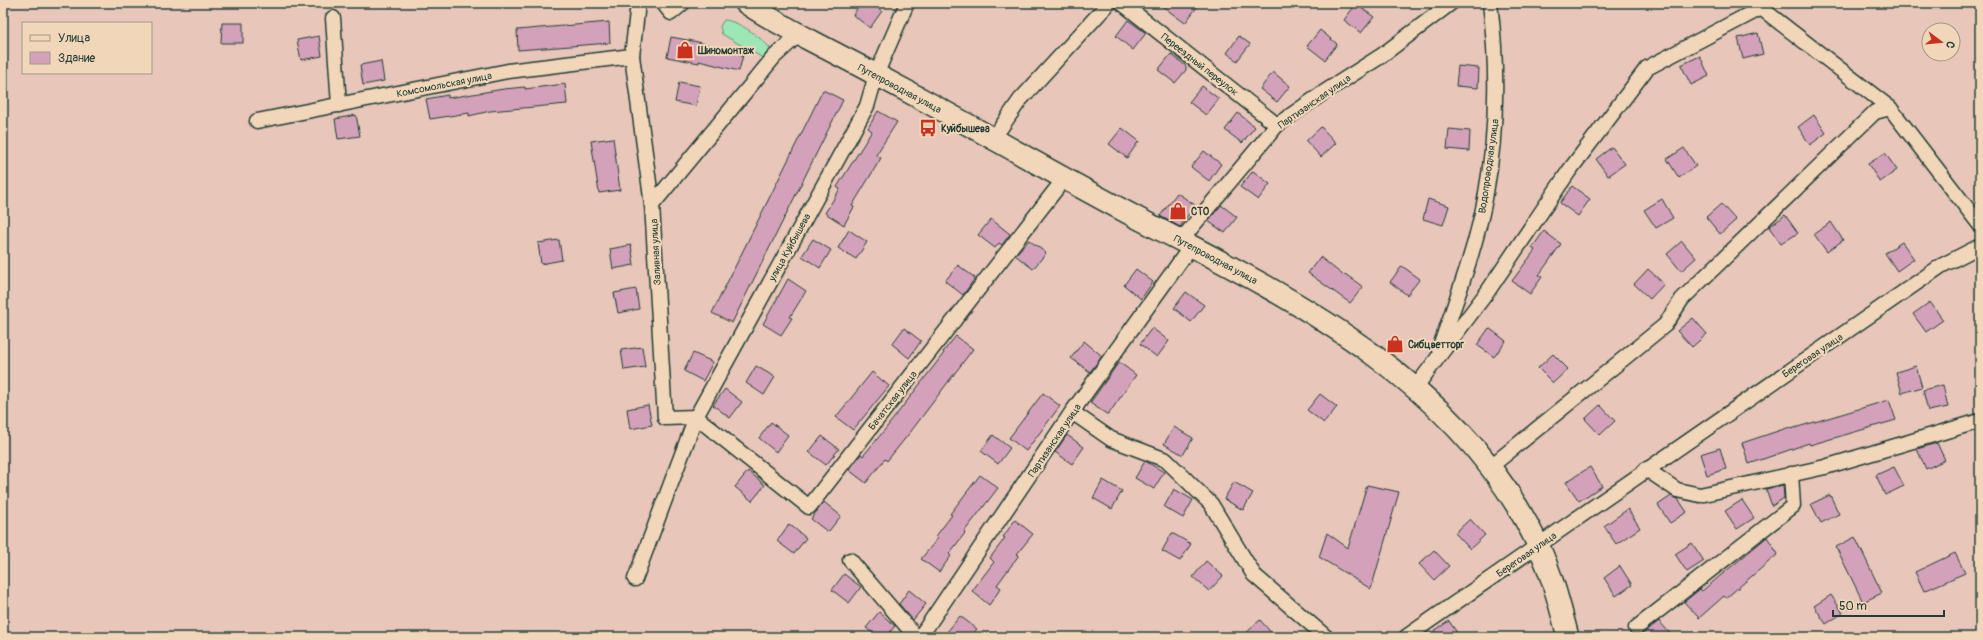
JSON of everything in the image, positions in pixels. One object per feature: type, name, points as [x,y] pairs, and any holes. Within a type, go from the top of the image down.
[{"type":"main road","name":"Путепроводная улица","points":[[746,3],[799,34],[1064,179],[1275,292],[1338,330],[1418,383],[1465,436],[1490,467],[1508,493],[1538,546],[1559,603],[1568,637]]},
{"type":"street","name":"Заливная улица","points":[[638,3],[632,56],[652,205],[665,418],[696,417]]},
{"type":"street","points":[[663,3],[671,13],[684,3]]},
{"type":"street","points":[[993,139],[1020,100],[1109,3]]},
{"type":"street","name":"Переездный переулок","points":[[1122,3],[1277,125]]},
{"type":"street","name":"Партизанская улица","points":[[920,637],[1186,243],[1277,125],[1380,56],[1451,3]]},
{"type":"street","name":"Водопроводная улица","points":[[1418,383],[1436,357],[1467,268],[1485,199],[1496,122],[1490,3]]},
{"type":"street","name":"улица Куйбышева","points":[[635,579],[696,417],[867,106],[876,75],[904,4]]},
{"type":"street","points":[[1418,383],[1488,291],[1569,171],[1647,68],[1761,8],[1890,108],[1980,224]]},
{"type":"street","points":[[333,18],[339,105]]},
{"type":"street","points":[[652,205],[774,57],[799,34]]},
{"type":"street","name":"Комсомольская улица","points":[[257,121],[508,71],[632,56]]},
{"type":"street","points":[[1490,467],[1665,325],[1682,300],[1875,112],[1890,108]]},
{"type":"street","name":"Бачатская улица","points":[[696,417],[809,507],[1064,179]]},
{"type":"street","name":"Береговая улица","points":[[1406,637],[1646,469],[1941,266],[1980,246]]},
{"type":"street","points":[[1072,412],[1111,439],[1166,460],[1211,504],[1254,575],[1326,637]]},
{"type":"street","points":[[1646,469],[1677,490],[1700,495],[1825,466],[1980,421]]},
{"type":"street","points":[[1636,628],[1794,506],[1791,474]]},
{"type":"street","points":[[850,560],[916,637]]},
{"type":"green space","points":[[724,20],[743,26],[761,39],[770,48],[769,57],[763,58],[722,34],[720,26]]},
{"type":"building","points":[[861,3],[871,3],[882,11],[870,28],[853,15]]},
{"type":"building","points":[[1158,3],[1200,3],[1185,23]]},
{"type":"building","points":[[1356,4],[1374,17],[1361,33],[1344,20]]},
{"type":"building","points":[[1128,20],[1146,33],[1133,50],[1116,36]]},
{"type":"building","points":[[609,22],[610,43],[518,50],[517,30]]},
{"type":"building","points":[[222,23],[243,23],[243,43],[221,43]]},
{"type":"building","points":[[1320,30],[1337,44],[1325,60],[1307,46]]},
{"type":"building","points":[[1758,33],[1763,54],[1743,59],[1738,38]]},
{"type":"building","points":[[319,36],[322,56],[301,60],[297,40]]},
{"type":"building","points":[[1239,36],[1250,44],[1237,61],[1227,53]]},
{"type":"building","points":[[671,37],[698,42],[743,55],[739,71],[699,61],[699,63],[667,57]]},
{"type":"building","points":[[1171,54],[1186,66],[1186,70],[1175,83],[1158,70]]},
{"type":"building","points":[[1700,56],[1709,76],[1691,85],[1681,65]]},
{"type":"building","points":[[381,61],[384,81],[363,85],[360,65]]},
{"type":"building","points":[[1458,66],[1479,68],[1478,88],[1456,86]]},
{"type":"building","points":[[1273,72],[1290,86],[1277,102],[1260,89]]},
{"type":"building","points":[[679,82],[700,86],[696,106],[675,102]]},
{"type":"building","points":[[565,84],[567,104],[490,111],[469,116],[469,113],[430,119],[426,99],[448,95],[448,98],[504,89],[525,87],[525,89]]},
{"type":"building","points":[[1202,86],[1219,99],[1206,115],[1189,102]]},
{"type":"building","points":[[823,90],[843,100],[732,323],[712,313]]},
{"type":"building","points":[[878,111],[897,122],[876,155],[881,158],[852,206],[854,207],[844,225],[825,213],[840,189],[837,187],[872,131],[868,128]]},
{"type":"building","points":[[1238,113],[1255,127],[1242,143],[1225,130]]},
{"type":"building","points":[[356,115],[360,136],[338,139],[335,119]]},
{"type":"building","points":[[1814,115],[1826,133],[1810,145],[1798,127]]},
{"type":"building","points":[[1321,127],[1336,143],[1321,157],[1306,141]]},
{"type":"building","points":[[1122,128],[1139,141],[1127,158],[1109,144]]},
{"type":"building","points":[[1449,129],[1470,131],[1469,151],[1447,149]]},
{"type":"building","points":[[613,138],[620,190],[599,193],[591,141]]},
{"type":"building","points":[[1612,147],[1625,164],[1608,176],[1596,159]]},
{"type":"building","points":[[1684,148],[1696,166],[1679,178],[1667,159]]},
{"type":"building","points":[[1204,151],[1221,164],[1209,181],[1191,167]]},
{"type":"building","points":[[1885,153],[1897,170],[1880,182],[1868,164]]},
{"type":"building","points":[[1253,171],[1270,184],[1258,200],[1240,187]]},
{"type":"building","points":[[1572,186],[1590,199],[1578,216],[1560,203]]},
{"type":"building","name":"СТО","points":[[1177,193],[1195,205],[1180,227],[1160,216]]},
{"type":"building","points":[[1428,199],[1449,206],[1443,225],[1423,219]]},
{"type":"building","points":[[1662,199],[1673,218],[1656,228],[1644,210]]},
{"type":"building","points":[[1721,204],[1736,220],[1720,234],[1706,217]]},
{"type":"building","points":[[1221,205],[1237,217],[1225,233],[1208,221]]},
{"type":"building","points":[[1785,215],[1798,233],[1781,244],[1769,227]]},
{"type":"building","points":[[991,219],[1010,234],[1002,245],[999,243],[995,248],[978,235]]},
{"type":"building","points":[[1831,222],[1843,240],[1827,252],[1814,234]]},
{"type":"building","points":[[849,230],[867,242],[856,259],[838,248]]},
{"type":"building","points":[[1544,231],[1561,244],[1539,275],[1542,277],[1530,294],[1512,281],[1535,250],[1532,248]]},
{"type":"building","points":[[813,239],[831,250],[820,268],[802,256]]},
{"type":"building","points":[[559,240],[562,260],[541,264],[538,243]]},
{"type":"building","points":[[1029,240],[1046,253],[1033,269],[1015,255]]},
{"type":"building","points":[[1682,241],[1696,258],[1681,271],[1667,254]]},
{"type":"building","points":[[1902,242],[1914,259],[1897,271],[1885,253]]},
{"type":"building","points":[[631,245],[634,265],[613,269],[610,249]]},
{"type":"building","points":[[1320,257],[1344,276],[1345,274],[1363,287],[1350,303],[1308,273]]},
{"type":"building","points":[[958,265],[975,278],[963,295],[945,281]]},
{"type":"building","points":[[1402,266],[1420,279],[1407,295],[1390,282]]},
{"type":"building","points":[[1136,269],[1153,282],[1141,299],[1124,285]]},
{"type":"building","points":[[1648,269],[1664,284],[1650,299],[1634,284]]},
{"type":"building","points":[[788,279],[806,291],[781,335],[763,324]]},
{"type":"building","points":[[636,289],[639,309],[618,313],[614,293]]},
{"type":"building","points":[[1186,292],[1204,305],[1191,322],[1174,308]]},
{"type":"building","points":[[1930,302],[1943,320],[1926,332],[1913,314]]},
{"type":"building","points":[[1693,318],[1707,334],[1692,347],[1677,331]]},
{"type":"building","points":[[904,328],[921,341],[909,358],[892,344]]},
{"type":"building","points":[[1152,328],[1169,341],[1157,357],[1140,344]]},
{"type":"building","points":[[1489,328],[1506,341],[1494,357],[1477,345]]},
{"type":"building","points":[[956,336],[973,349],[912,430],[887,461],[885,459],[866,483],[849,470],[861,454],[863,456],[883,432]]},
{"type":"building","points":[[1084,341],[1102,356],[1090,372],[1071,358]]},
{"type":"building","points":[[642,347],[645,367],[624,370],[621,350]]},
{"type":"building","points":[[693,353],[713,362],[703,381],[684,371]]},
{"type":"building","points":[[1553,354],[1568,369],[1553,383],[1538,368]]},
{"type":"building","points":[[1119,362],[1136,375],[1108,415],[1090,403]]},
{"type":"building","points":[[756,366],[775,377],[764,395],[746,383]]},
{"type":"building","points":[[1916,366],[1922,387],[1902,393],[1896,372]]},
{"type":"building","points":[[872,372],[889,386],[853,430],[836,417]]},
{"type":"building","points":[[1943,385],[1948,407],[1928,411],[1923,390]]},
{"type":"building","points":[[725,389],[742,402],[730,418],[713,405]]},
{"type":"building","points":[[1043,393],[1060,406],[1026,451],[1009,438]]},
{"type":"building","points":[[1320,394],[1337,407],[1324,423],[1307,410]]},
{"type":"building","points":[[1889,400],[1896,420],[1810,445],[1809,443],[1749,464],[1742,443],[1790,427],[1791,429]]},
{"type":"building","points":[[648,405],[652,425],[630,429],[627,409]]},
{"type":"building","points":[[1600,405],[1615,421],[1600,435],[1585,419]]},
{"type":"building","points":[[771,422],[788,435],[776,452],[759,438]]},
{"type":"building","points":[[1174,427],[1193,438],[1183,455],[1164,444]]},
{"type":"building","points":[[993,435],[1010,448],[998,464],[981,451]]},
{"type":"building","points":[[1067,435],[1084,447],[1072,464],[1055,452]]},
{"type":"building","points":[[822,436],[839,449],[826,465],[809,452]]},
{"type":"building","points":[[1937,443],[1945,460],[1926,469],[1917,449]]},
{"type":"building","points":[[1720,448],[1726,469],[1707,475],[1700,454]]},
{"type":"building","points":[[1145,461],[1164,472],[1154,489],[1135,478]]},
{"type":"building","points":[[1590,467],[1602,486],[1579,501],[1566,482]]},
{"type":"building","points":[[1894,467],[1904,486],[1885,495],[1876,475]]},
{"type":"building","points":[[748,471],[765,485],[752,501],[735,487]]},
{"type":"building","points":[[980,475],[998,488],[964,532],[965,533],[949,554],[951,556],[939,572],[921,559],[938,538],[936,536],[952,515],[950,514]]},
{"type":"building","points":[[1103,480],[1122,491],[1112,509],[1093,498]]},
{"type":"building","points":[[1234,482],[1253,493],[1243,510],[1224,499]]},
{"type":"building","points":[[1367,485],[1399,492],[1371,589],[1319,557],[1327,533],[1348,548]]},
{"type":"building","points":[[1783,485],[1784,498],[1772,506],[1766,489]]},
{"type":"building","points":[[1174,489],[1193,500],[1183,518],[1164,507]]},
{"type":"building","points":[[1830,495],[1839,514],[1821,523],[1811,504]]},
{"type":"building","points":[[1671,496],[1678,499],[1687,512],[1670,523],[1658,505]]},
{"type":"building","points":[[1742,500],[1754,518],[1737,529],[1725,511]]},
{"type":"building","points":[[824,502],[841,516],[828,532],[811,519]]},
{"type":"building","points":[[1628,509],[1640,528],[1616,544],[1604,526]]},
{"type":"building","points":[[1470,519],[1485,535],[1470,549],[1455,533]]},
{"type":"building","points":[[1015,520],[1033,534],[1017,554],[1019,555],[997,585],[1001,588],[989,605],[972,591],[994,562],[990,558],[1005,538],[1003,537]]},
{"type":"building","points":[[789,524],[806,538],[794,554],[777,541]]},
{"type":"building","points":[[1172,533],[1191,544],[1180,561],[1162,551]]},
{"type":"building","points":[[1767,537],[1778,554],[1726,598],[1724,596],[1699,618],[1684,602],[1700,589],[1702,591]]},
{"type":"building","points":[[1855,537],[1882,593],[1863,602],[1836,547]]},
{"type":"building","points":[[1692,543],[1704,561],[1687,572],[1675,554]]},
{"type":"building","points":[[1434,550],[1449,566],[1434,580],[1419,564]]},
{"type":"building","points":[[1955,553],[1965,573],[1924,591],[1915,572]]},
{"type":"building","points":[[1206,561],[1223,576],[1209,591],[1193,577]]},
{"type":"building","points":[[1620,566],[1632,585],[1616,596],[1604,578]]},
{"type":"building","points":[[844,574],[861,587],[849,603],[832,590]]},
{"type":"building","points":[[909,590],[926,604],[913,620],[899,604]]},
{"type":"building","points":[[1831,595],[1843,613],[1826,624],[1814,606]]},
{"type":"building","points":[[879,612],[895,626],[886,637],[878,637],[866,628]]},
{"type":"building","points":[[960,616],[977,629],[970,637],[954,637],[947,632]]},
{"type":"building","points":[[1260,620],[1275,637],[1242,637]]},
{"type":"building","points":[[1449,621],[1460,637],[1425,637]]},
{"type":"building","points":[[1659,621],[1673,637],[1640,637],[1650,628]]},
{"type":"place","name":"Шиномонтаж","points":[[685,50]]},
{"type":"place","name":"Куйбышева","points":[[928,128]]},
{"type":"place","name":"СТО","points":[[1178,211]]},
{"type":"place","name":"Сибцветторг","points":[[1395,344]]}]
